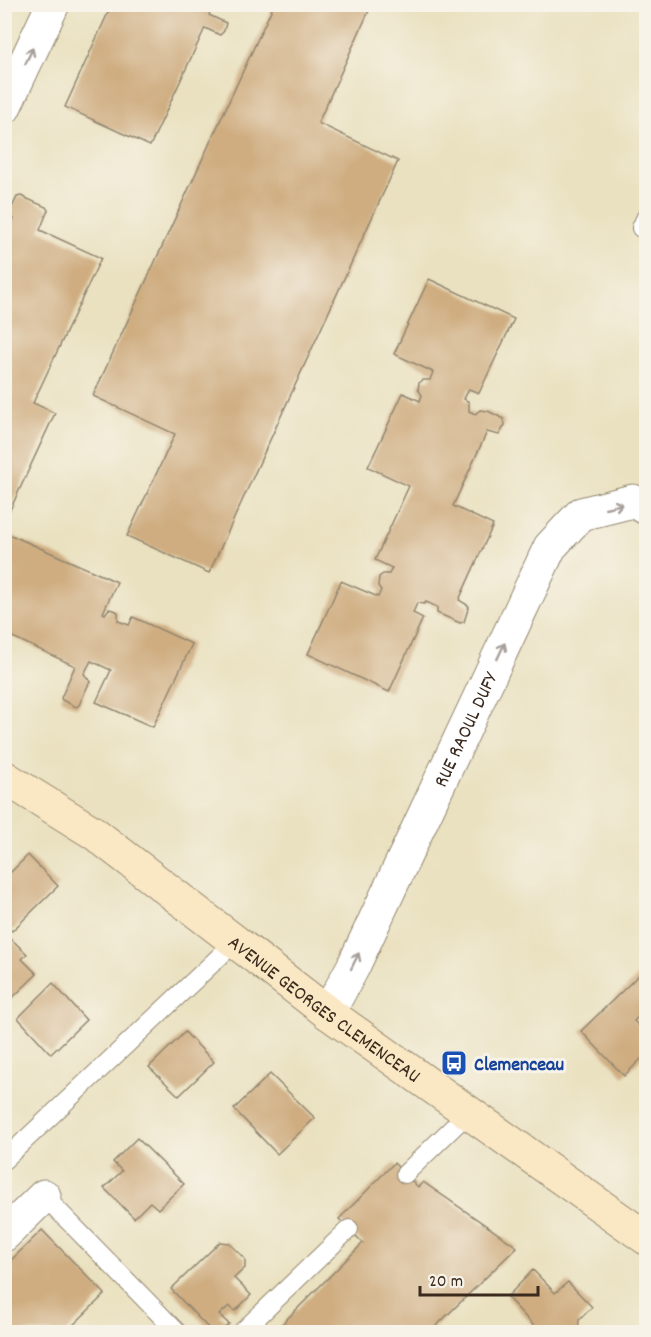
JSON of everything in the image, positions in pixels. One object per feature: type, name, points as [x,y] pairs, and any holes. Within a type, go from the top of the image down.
[{"type":"main road","name":"AVENUE GEORGES CLEMENCEAU","points":[[4,777],[94,833],[328,1013],[646,1238]]},
{"type":"street","points":[[4,108],[52,4]]},
{"type":"street","name":"RUE RAOUL DUFY","points":[[328,1013],[353,967],[550,547],[580,514],[633,501],[646,508]]},
{"type":"street","points":[[4,1235],[44,1196]]},
{"type":"lane","points":[[646,217],[641,228],[646,230]]},
{"type":"lane","points":[[4,1160],[236,941]]},
{"type":"lane","points":[[405,1174],[469,1112]]},
{"type":"lane","points":[[44,1196],[177,1332]]},
{"type":"lane","points":[[242,1332],[349,1229]]},
{"type":"building","points":[[112,4],[206,4],[210,11],[209,15],[226,23],[220,35],[205,28],[150,146],[65,107]]},
{"type":"building","points":[[274,4],[372,4],[318,123],[398,161],[209,573],[127,536],[175,434],[93,396]]},
{"type":"building","points":[[21,196],[48,210],[40,230],[101,258],[33,403],[55,413],[4,523],[4,240],[14,219],[8,216],[17,197]]},
{"type":"building","points":[[429,279],[514,319],[479,393],[469,389],[464,399],[469,402],[469,411],[475,414],[480,410],[488,411],[504,419],[505,425],[499,435],[487,432],[453,506],[493,525],[459,600],[469,606],[464,622],[460,623],[437,613],[437,607],[426,602],[417,603],[413,613],[423,618],[389,692],[308,654],[341,581],[378,597],[381,590],[378,586],[379,577],[389,574],[392,568],[375,560],[409,486],[368,467],[403,393],[420,401],[422,395],[418,389],[419,383],[423,380],[430,380],[433,372],[394,354]]},
{"type":"building","points":[[4,532],[117,582],[103,613],[105,614],[109,609],[114,610],[118,612],[118,621],[129,625],[133,617],[192,644],[153,727],[96,702],[111,670],[91,661],[84,674],[90,681],[76,707],[61,698],[75,666],[4,633]]},
{"type":"building","points":[[28,855],[58,886],[12,931],[4,924],[4,879]]},
{"type":"building","points":[[7,935],[27,954],[22,959],[37,974],[4,1006],[4,938]]},
{"type":"building","points":[[646,968],[646,1009],[634,1021],[646,1033],[646,1054],[624,1076],[581,1031]]},
{"type":"building","points":[[53,983],[86,1020],[51,1054],[18,1018]]},
{"type":"building","points":[[185,1032],[214,1062],[179,1096],[149,1067]]},
{"type":"building","points":[[270,1074],[315,1118],[277,1154],[234,1109]]},
{"type":"building","points":[[137,1138],[184,1184],[158,1209],[150,1202],[134,1218],[104,1188],[122,1171],[113,1162]]},
{"type":"building","points":[[394,1163],[418,1187],[423,1182],[517,1247],[430,1332],[391,1332],[388,1330],[386,1332],[274,1332],[363,1243],[339,1219]]},
{"type":"building","points":[[42,1230],[105,1294],[66,1332],[4,1332],[4,1267]]},
{"type":"building","points":[[220,1242],[229,1243],[245,1259],[245,1268],[234,1278],[251,1295],[235,1311],[229,1306],[219,1315],[229,1324],[220,1332],[212,1332],[171,1289]]},
{"type":"building","points":[[533,1270],[555,1293],[568,1282],[592,1307],[579,1320],[578,1332],[528,1332],[534,1326],[507,1297]]},
{"type":"place","name":"Clemenceau","points":[[454,1063]]}]
